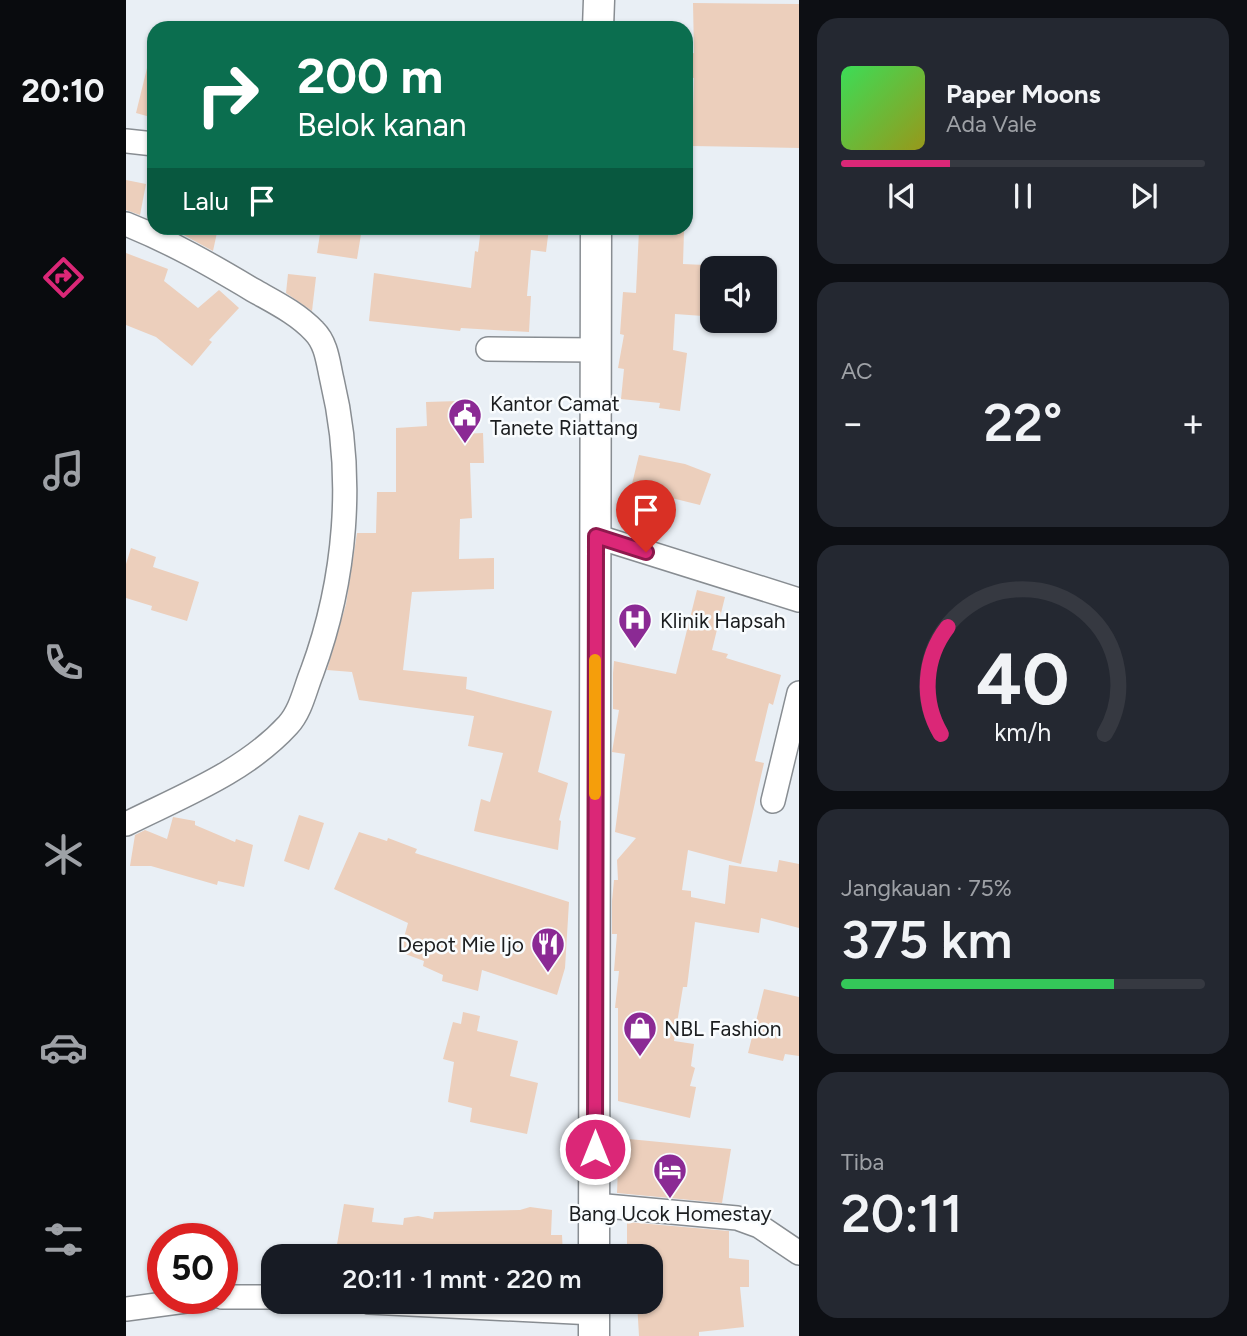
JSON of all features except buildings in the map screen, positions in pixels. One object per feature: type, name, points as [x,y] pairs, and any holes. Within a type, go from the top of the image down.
[{"type":"main road","points":[[598,0],[598,21]]},
{"type":"main road","points":[[594,1244],[596,235]]},
{"type":"street","points":[[126,141],[147,143]]},
{"type":"street","points":[[126,224],[147,232]]},
{"type":"street","points":[[126,824],[225,775],[282,730],[297,712],[323,641],[337,586],[343,537],[344,469],[336,396],[325,346],[316,332],[296,315],[178,245],[153,235]]},
{"type":"street","points":[[488,349],[596,350]]},
{"type":"street","points":[[596,536],[799,600]]},
{"type":"street","points":[[773,801],[799,693]]},
{"type":"street","points":[[595,1205],[737,1218],[760,1226],[799,1253]]},
{"type":"street","points":[[238,1297],[261,1297]]},
{"type":"street","points":[[126,1309],[147,1306]]},
{"type":"street","points":[[549,1314],[594,1317]]},
{"type":"slow traffic","points":[[595,660],[595,794]]},
{"type":"place","name":"Kantor Camat Tanete Riattang","points":[[465,445]]},
{"type":"place","name":"Klinik Hapsah","points":[[635,650]]},
{"type":"place","name":"Depot Mie Ijo","points":[[548,974]]},
{"type":"place","name":"NBL Fashion","points":[[640,1058]]},
{"type":"place","name":"Bang Ucok Homestay","points":[[670,1200]]},
{"type":"route","points":[[595,1149],[596,536],[646,552]]}]
